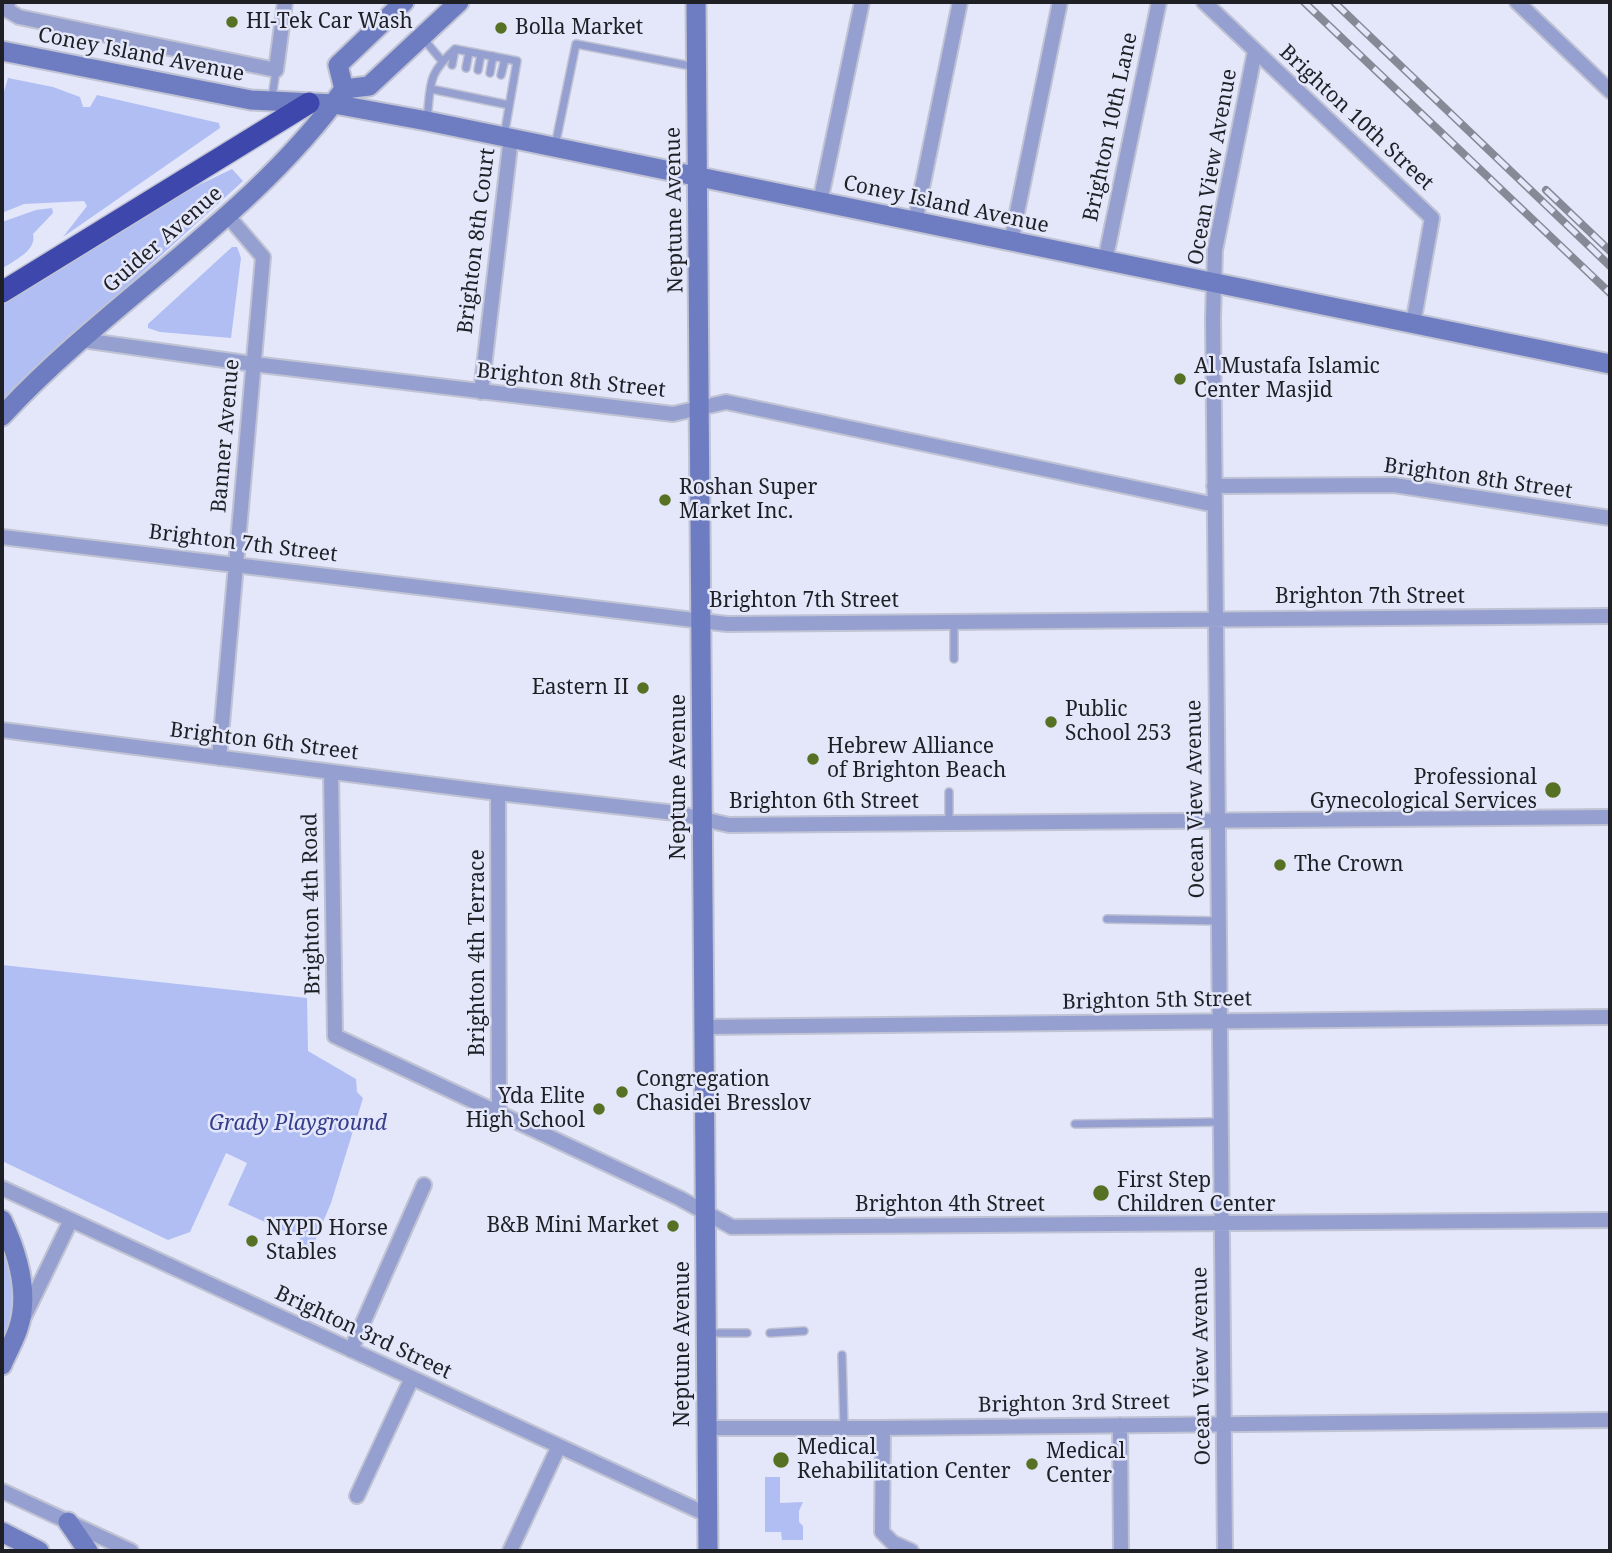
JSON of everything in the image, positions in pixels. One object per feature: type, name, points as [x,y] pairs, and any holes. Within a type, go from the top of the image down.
[{"type":"highway","points":[[10,286],[309,103]]},
{"type":"main road","points":[[404,2],[338,65],[339,97],[369,86],[459,2]]},
{"type":"main road","name":"Neptune Avenue","points":[[696,2],[708,1551]]},
{"type":"main road","name":"Coney Island Avenue","points":[[2,51],[272,102],[309,103],[339,97],[427,121],[1610,364]]},
{"type":"main road","name":"Guider Avenue","points":[[2,416],[82,340],[227,215],[266,178],[339,97]]},
{"type":"main road","points":[[2,1220],[20,1268],[22,1298],[19,1328],[2,1365]]},
{"type":"main road","points":[[68,1522],[88,1551]]},
{"type":"main road","points":[[2,1532],[39,1551]]},
{"type":"street","points":[[276,70],[285,2]]},
{"type":"street","points":[[820,202],[861,2]]},
{"type":"street","points":[[915,222],[960,2]]},
{"type":"street","points":[[1011,242],[1060,2]]},
{"type":"street","name":"Brighton 10th Lane","points":[[1105,261],[1159,2]]},
{"type":"street","name":"Brighton 10th Street","points":[[1204,2],[1432,218],[1413,324]]},
{"type":"street","points":[[1517,2],[1610,91]]},
{"type":"street","name":"Coney Island Avenue","points":[[8,6],[19,17],[276,70]]},
{"type":"street","name":"Ocean View Avenue","points":[[1225,1551],[1214,250],[1255,51]]},
{"type":"street","name":"Brighton 8th Court","points":[[481,392],[508,137]]},
{"type":"street","name":"Banner Avenue","points":[[219,758],[262,257],[227,215]]},
{"type":"street","name":"Brighton 8th Street","points":[[82,340],[253,364],[673,414],[726,402],[1215,505]]},
{"type":"street","name":"Brighton 8th Street","points":[[1214,486],[1394,485],[1610,518]]},
{"type":"street","name":"Brighton 7th Street","points":[[2,537],[727,624],[1610,616]]},
{"type":"street","name":"Brighton 6th Street","points":[[2,730],[676,813],[729,825],[1610,817]]},
{"type":"street","name":"Brighton 4th Road","points":[[331,772],[334,1036]]},
{"type":"street","name":"Brighton 4th Terrace","points":[[498,793],[499,1113]]},
{"type":"street","name":"Brighton 5th Street","points":[[704,1027],[1610,1017]]},
{"type":"street","name":"Brighton 4th Street","points":[[334,1036],[732,1227],[1610,1220]]},
{"type":"street","points":[[351,1350],[424,1185]]},
{"type":"street","name":"Brighton 3rd Street","points":[[2,1188],[708,1515]]},
{"type":"street","points":[[19,1328],[71,1220]]},
{"type":"street","points":[[357,1496],[412,1378]]},
{"type":"street","name":"Brighton 3rd Street","points":[[707,1428],[1610,1420]]},
{"type":"street","points":[[1120,1425],[1121,1551]]},
{"type":"street","points":[[883,1428],[882,1532],[893,1543],[911,1551]]},
{"type":"street","points":[[510,1551],[559,1446]]},
{"type":"street","points":[[2,1491],[131,1551]]},
{"type":"lane","points":[[422,36],[442,61]]},
{"type":"lane","points":[[555,146],[576,44],[696,67]]},
{"type":"lane","points":[[427,121],[432,75],[455,49]]},
{"type":"lane","points":[[455,49],[517,61],[509,105],[508,137]]},
{"type":"lane","points":[[452,65],[455,49]]},
{"type":"lane","points":[[466,68],[469,51]]},
{"type":"lane","points":[[478,70],[481,54]]},
{"type":"lane","points":[[490,73],[493,57]]},
{"type":"lane","points":[[501,75],[505,59]]},
{"type":"lane","name":"Coney Island Avenue","points":[[272,102],[276,70]]},
{"type":"lane","points":[[447,93],[448,83]]},
{"type":"lane","points":[[460,96],[462,86]]},
{"type":"lane","points":[[431,89],[509,105]]},
{"type":"lane","points":[[473,98],[474,89]]},
{"type":"lane","points":[[485,100],[486,91]]},
{"type":"lane","points":[[496,103],[498,93]]},
{"type":"lane","points":[[954,622],[954,659]]},
{"type":"lane","points":[[949,792],[949,823]]},
{"type":"lane","points":[[1107,919],[1219,922]]},
{"type":"lane","points":[[1075,1124],[1221,1122]]},
{"type":"lane","points":[[770,1332],[804,1331]]},
{"type":"lane","points":[[706,1333],[747,1333]]},
{"type":"lane","points":[[842,1355],[844,1428]]},
{"type":"green space","points":[[8,78],[53,87],[80,97],[83,107],[90,107],[97,95],[219,123],[220,128],[63,237],[87,206],[84,201],[24,204],[2,213],[2,98]]},
{"type":"green space","points":[[232,169],[243,181],[2,400],[2,305],[143,212]]},
{"type":"green space","points":[[52,208],[53,213],[33,234],[32,245],[28,250],[2,269],[2,222],[36,210]]},
{"type":"green space","points":[[232,247],[237,247],[241,258],[231,338],[160,332],[148,328],[148,324]]},
{"type":"green space","name":"Grady Playground","points":[[2,965],[307,998],[308,1051],[356,1079],[357,1092],[363,1098],[331,1203],[312,1248],[298,1244],[300,1238],[228,1205],[247,1163],[226,1153],[190,1232],[168,1240],[2,1161]]},
{"type":"green space","points":[[2,1246],[10,1268],[12,1295],[9,1321],[2,1344]]},
{"type":"green space","points":[[765,1477],[780,1477],[780,1503],[803,1502],[799,1511],[799,1522],[803,1526],[803,1540],[782,1540],[781,1532],[765,1532]]},
{"type":"railway","points":[[1304,2],[1610,293]]},
{"type":"railway","points":[[1334,2],[1610,266]]},
{"type":"railway","points":[[1546,190],[1610,251]]},
{"type":"place","name":"HI-Tek Car Wash","points":[[232,22]]},
{"type":"place","name":"Bolla Market","points":[[501,28]]},
{"type":"place","name":"Al Mustafa Islamic Center Masjid","points":[[1180,379]]},
{"type":"place","name":"Roshan Super Market Inc.","points":[[665,500]]},
{"type":"place","name":"Eastern II","points":[[643,688]]},
{"type":"place","name":"Public School 253","points":[[1051,722]]},
{"type":"place","name":"Hebrew Alliance of Brighton Beach","points":[[813,759]]},
{"type":"place","name":"Professional Gynecological Services","points":[[1553,790]]},
{"type":"place","name":"The Crown","points":[[1280,865]]},
{"type":"place","name":"Congregation Chasidei Bresslov","points":[[622,1092]]},
{"type":"place","name":"Yda Elite High School","points":[[599,1109]]},
{"type":"place","name":"First Step Children Center","points":[[1101,1193]]},
{"type":"place","name":"B&B Mini Market","points":[[673,1226]]},
{"type":"place","name":"NYPD Horse Stables","points":[[252,1241]]},
{"type":"place","name":"Medical Rehabilitation Center","points":[[781,1460]]},
{"type":"place","name":"Medical Center","points":[[1032,1464]]}]
